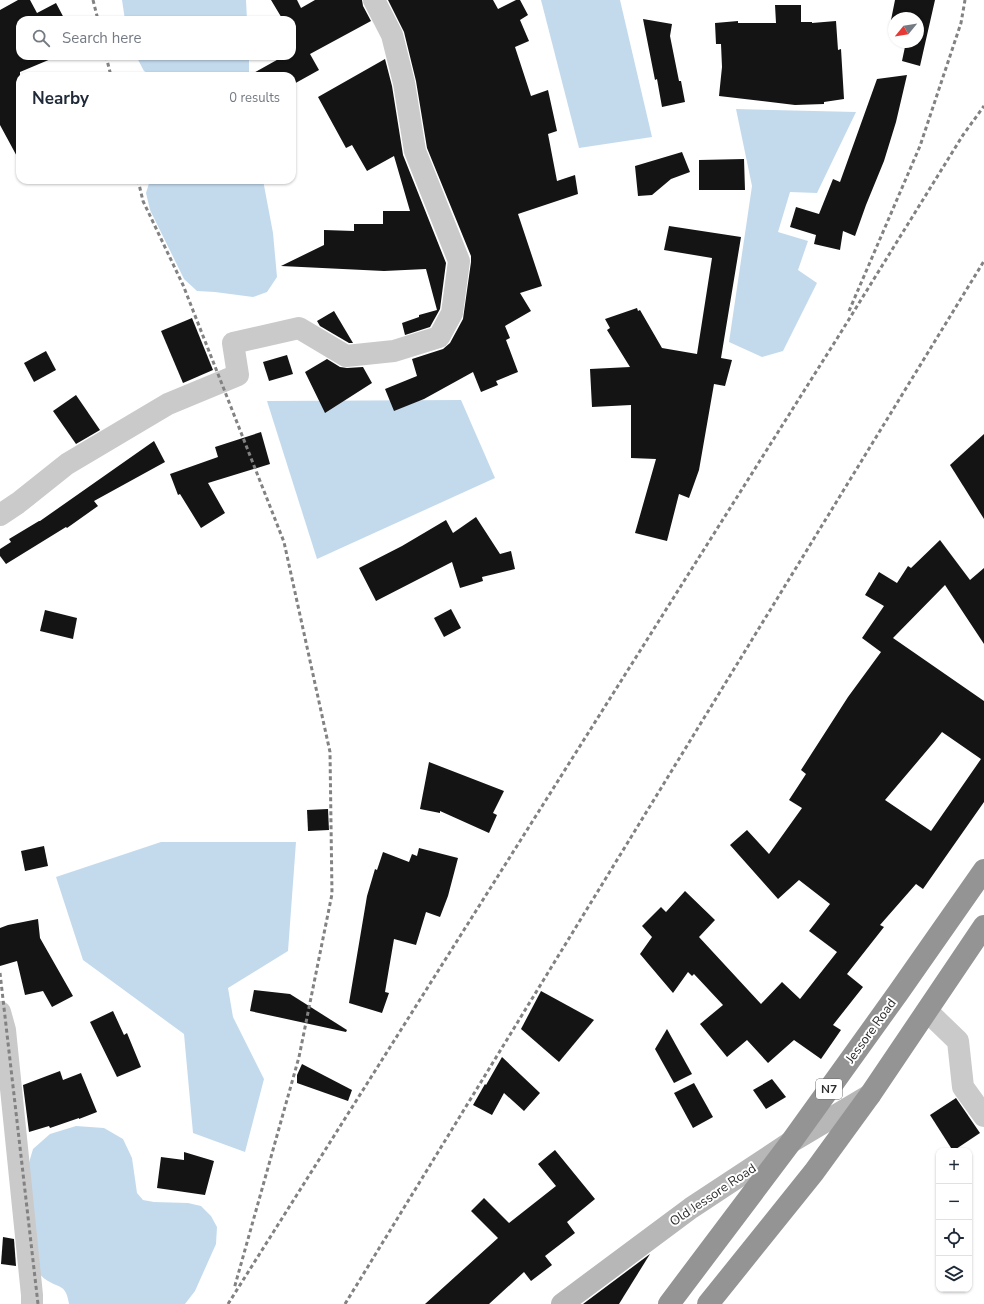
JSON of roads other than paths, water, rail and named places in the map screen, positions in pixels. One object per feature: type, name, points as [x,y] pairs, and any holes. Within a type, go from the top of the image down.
[{"type":"highway","name":"Jessore Road","points":[[669,1304],[791,1142],[984,870]]},
{"type":"highway","points":[[712,1302],[814,1172],[870,1095],[984,926]]},
{"type":"main road","name":"Old Jessore Road","points":[[562,1304],[691,1208],[791,1142],[870,1095]]},
{"type":"street","points":[[0,515],[18,503],[67,464],[168,404],[238,375],[233,343],[299,328],[346,356],[394,351],[439,337],[452,313],[459,261],[414,151],[404,83],[392,35],[374,0]]},
{"type":"street","points":[[0,1012],[5,1030],[32,1304]]},
{"type":"street","points":[[927,1012],[958,1041],[963,1087],[984,1116]]},
{"type":"water","points":[[122,0],[246,0],[247,16],[124,16]]},
{"type":"water","points":[[541,0],[620,0],[652,137],[579,148]]},
{"type":"water","points":[[138,60],[249,60],[249,72],[144,71]]},
{"type":"water","points":[[736,109],[856,112],[817,193],[790,192],[778,232],[808,241],[798,270],[817,283],[783,351],[762,357],[729,342],[752,186]]},
{"type":"water","points":[[149,184],[264,184],[273,233],[277,277],[267,292],[253,297],[197,291],[184,279],[150,210],[146,193]]},
{"type":"water","points":[[461,400],[495,478],[317,559],[267,401]]},
{"type":"water","points":[[161,842],[296,842],[288,951],[228,988],[233,1017],[264,1079],[245,1152],[193,1133],[184,1034],[83,960],[56,877]]},
{"type":"water","points":[[76,1126],[104,1128],[123,1139],[132,1158],[137,1193],[143,1200],[154,1202],[188,1203],[201,1206],[211,1216],[217,1227],[216,1244],[195,1291],[185,1304],[69,1304],[68,1297],[64,1289],[50,1282],[38,1272],[28,1166],[33,1149],[50,1134]]},
{"type":"railway","points":[[93,0],[97,16]]},
{"type":"railway","points":[[849,311],[920,146],[961,23],[965,0]]},
{"type":"railway","points":[[107,60],[110,72]]},
{"type":"railway","points":[[228,1304],[838,337],[963,135],[984,106]]},
{"type":"railway","points":[[139,184],[143,201],[183,285],[284,542],[330,752],[332,894],[299,1057],[234,1289]]},
{"type":"railway","points":[[345,1304],[984,261]]},
{"type":"railway","points":[[0,973],[38,1304]]}]
